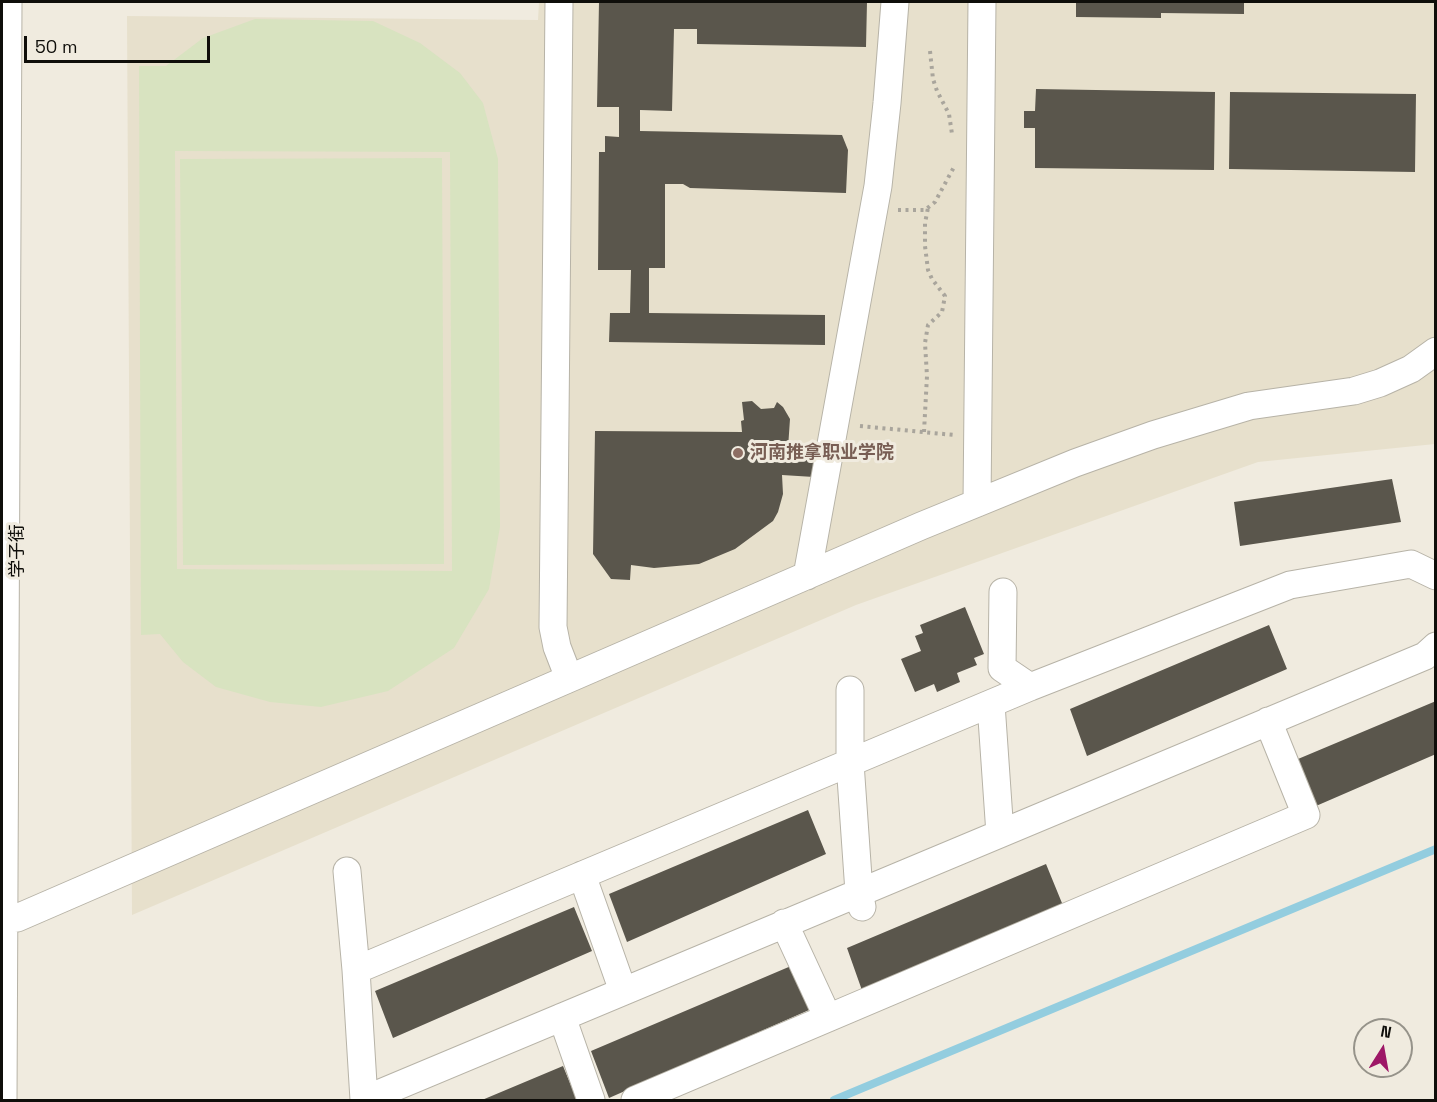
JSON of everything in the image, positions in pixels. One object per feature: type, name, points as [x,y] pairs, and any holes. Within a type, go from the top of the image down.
[{"type":"street","name":"学子街","points":[[8,2],[10,919],[15,1101]]},
{"type":"street","name":"学子街","points":[[3,1101],[10,919],[19,2]]},
{"type":"street","points":[[559,2],[553,627],[557,647],[569,678]]},
{"type":"street","points":[[807,576],[874,208],[887,103],[895,2]]},
{"type":"street","points":[[977,503],[982,2]]},
{"type":"street","points":[[10,919],[977,503],[1075,463],[1249,406],[1354,391],[1380,383],[1411,369],[1436,351]]},
{"type":"street","points":[[356,970],[1030,687],[1290,585],[1411,564],[1436,576]]},
{"type":"street","points":[[1003,592],[1002,668],[1030,687]]},
{"type":"street","points":[[347,871],[364,1100],[784,923],[861,901],[1000,834],[1425,656],[1436,646]]},
{"type":"street","points":[[850,690],[850,763],[861,901]]},
{"type":"street","points":[[991,704],[1000,834]]},
{"type":"street","points":[[635,1101],[1306,815],[1268,722]]},
{"type":"street","points":[[582,875],[623,991]]},
{"type":"street","points":[[784,923],[828,1018]]},
{"type":"street","points":[[562,1017],[591,1101]]},
{"type":"path","points":[[930,51],[933,79],[949,114],[952,134]]},
{"type":"path","points":[[874,208],[925,210],[935,202],[958,158]]},
{"type":"path","points":[[924,432],[927,376],[925,343],[928,326],[942,312],[945,296],[928,270],[925,223],[928,208]]},
{"type":"path","points":[[835,424],[978,437]]},
{"type":"shaded area","name":"河南推拿职业学院","points":[[539,2],[1435,2],[1435,444],[1258,462],[856,605],[132,915],[127,16],[538,20]]},
{"type":"green space","points":[[255,19],[373,21],[420,43],[460,73],[483,103],[498,159],[500,527],[489,589],[454,648],[388,691],[321,707],[270,702],[216,687],[183,662],[160,634],[141,635],[139,66],[166,66],[203,38]],"holes":[[[175,151],[450,152],[452,571],[177,569]]]},
{"type":"green space","points":[[442,158],[444,564],[183,565],[180,159]]},
{"type":"building","points":[[599,2],[867,2],[866,47],[697,44],[697,29],[674,29],[672,111],[640,110],[640,131],[842,135],[848,150],[846,193],[690,188],[683,184],[665,184],[665,268],[649,268],[649,313],[825,315],[825,345],[609,342],[610,313],[630,313],[631,270],[598,270],[599,152],[605,152],[605,136],[619,137],[619,107],[597,107]]},
{"type":"building","points":[[1076,2],[1244,2],[1244,14],[1161,13],[1161,18],[1076,17]]},
{"type":"building","points":[[1036,89],[1215,92],[1214,170],[1035,168],[1035,128],[1024,128],[1024,111],[1035,111]]},
{"type":"building","points":[[1230,92],[1416,94],[1415,172],[1229,169]]},
{"type":"building","points":[[752,401],[761,409],[774,408],[777,402],[783,407],[790,419],[788,448],[774,445],[768,440],[768,451],[771,456],[818,461],[814,477],[782,475],[783,494],[773,521],[735,549],[699,564],[654,568],[631,565],[630,580],[611,579],[593,554],[595,431],[742,432],[741,421],[744,420],[742,402]]},
{"type":"building","points":[[1392,479],[1401,522],[1240,546],[1234,502]]},
{"type":"building","points":[[965,607],[984,654],[974,658],[977,665],[957,673],[960,682],[937,692],[934,684],[915,692],[901,659],[921,651],[915,636],[923,633],[920,625]]},
{"type":"building","points":[[1269,625],[1287,669],[1087,756],[1070,709]]},
{"type":"building","points":[[1436,701],[1436,754],[1316,806],[1298,759]]},
{"type":"building","points":[[808,810],[826,854],[627,942],[609,894]]},
{"type":"building","points":[[1046,864],[1064,908],[864,996],[847,948]]},
{"type":"building","points":[[574,907],[592,951],[393,1038],[375,991]]},
{"type":"building","points":[[791,966],[809,1010],[609,1098],[591,1051]]},
{"type":"building","points":[[563,1066],[577,1100],[482,1100]]},
{"type":"waterway","points":[[834,1100],[1436,849]]},
{"type":"place","name":"河南推拿职业学院","points":[[738,453]]}]
